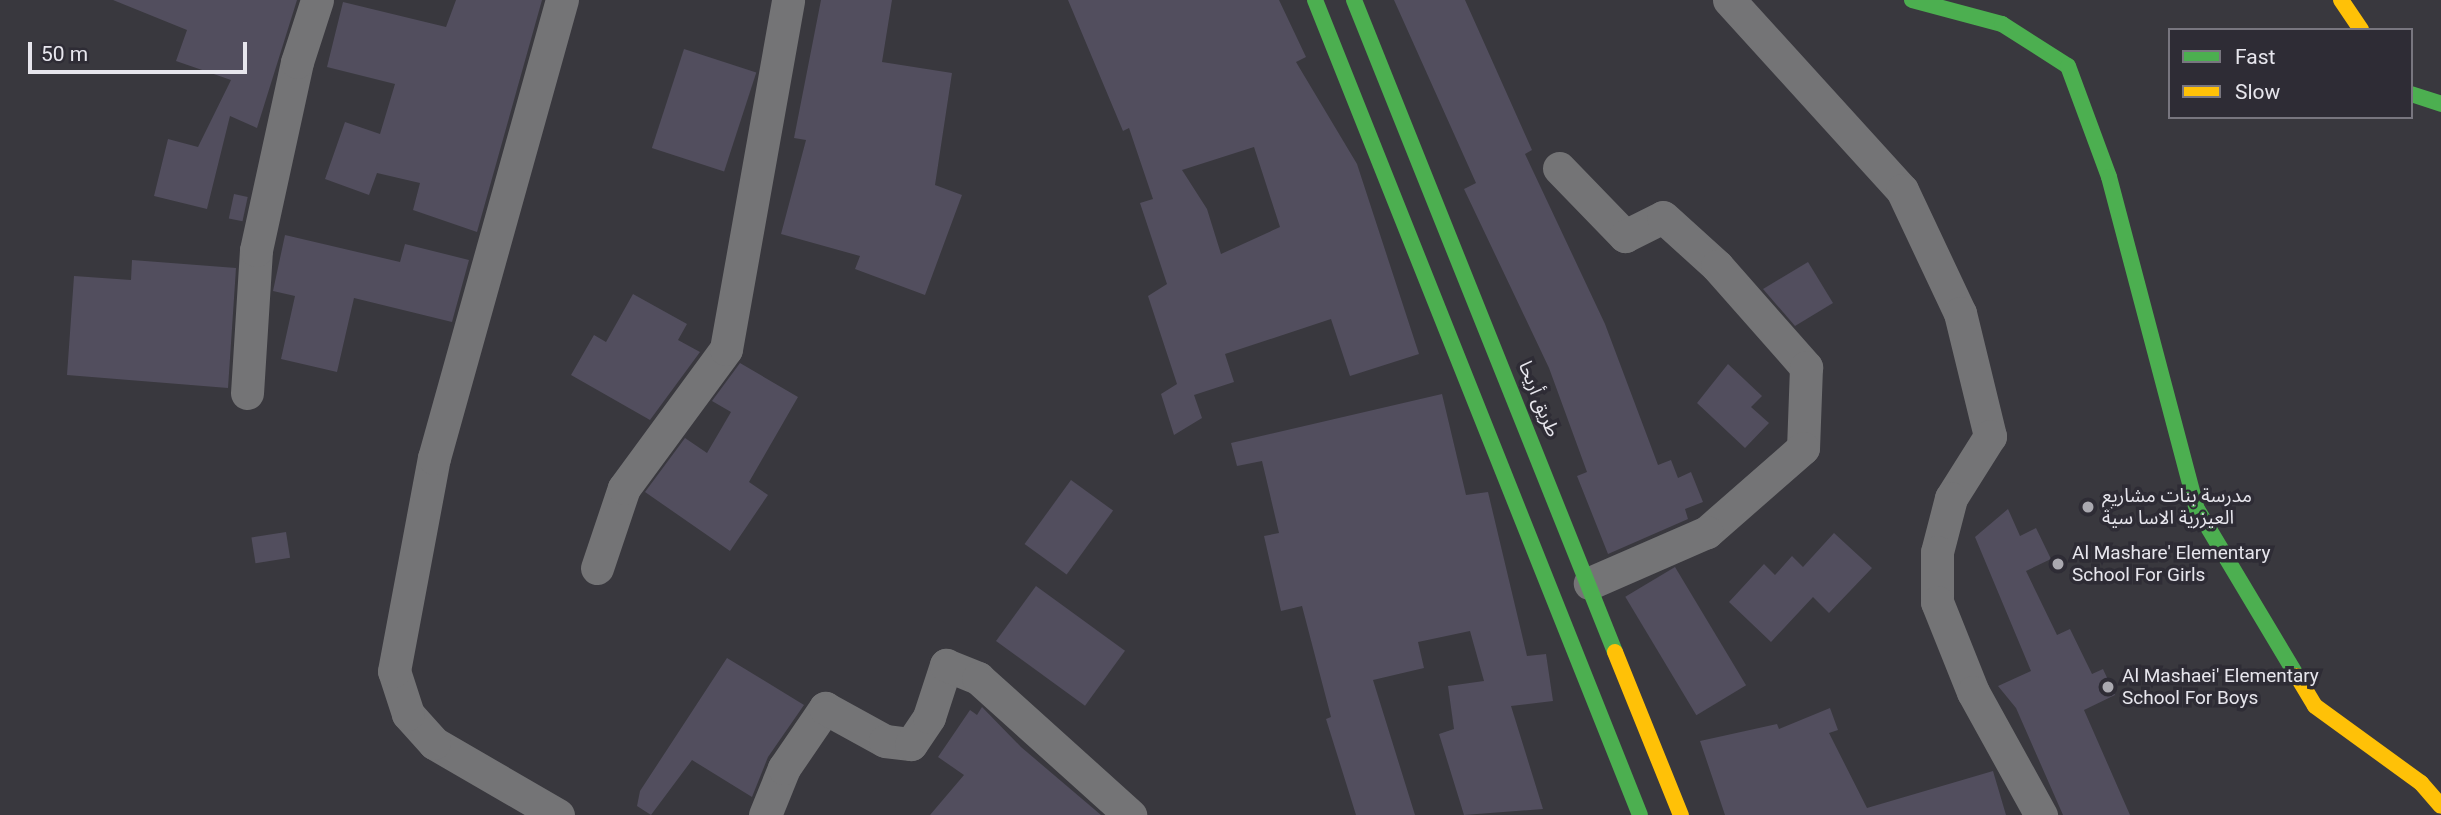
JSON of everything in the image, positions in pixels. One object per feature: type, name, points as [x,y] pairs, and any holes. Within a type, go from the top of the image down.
[{"type":"main road","points":[[1315,0],[1640,815]]},
{"type":"main road","name":"طريق أريحا","points":[[1354,0],[1681,815]]},
{"type":"main road","points":[[1912,0],[2002,24],[2068,66],[2109,177],[2197,509],[2315,706],[2421,783],[2441,806]]},
{"type":"main road","points":[[2341,0],[2360,28]]},
{"type":"main road","points":[[2413,94],[2441,104]]},
{"type":"street","points":[[247,393],[257,250],[297,62],[317,0]]},
{"type":"street","points":[[558,815],[434,743],[408,714],[394,671],[434,458],[562,0]]},
{"type":"street","points":[[597,569],[624,488],[726,349],[788,0]]},
{"type":"street","points":[[1729,0],[1902,190],[1960,313],[1990,436],[1951,498],[1937,552],[1937,602],[1973,692],[2040,815]]},
{"type":"street","points":[[1559,167],[1625,236],[1663,217],[1717,266],[1806,367],[1803,448],[1707,532],[1590,583]]},
{"type":"street","points":[[765,815],[785,768],[825,708],[885,741],[911,744],[929,717],[946,665],[978,678],[1130,815]]},
{"type":"building","points":[[113,0],[297,0],[257,128],[230,116],[207,209],[154,196],[168,139],[198,147],[231,80],[176,61],[187,30]]},
{"type":"building","points":[[456,0],[542,0],[477,232],[413,210],[420,183],[377,173],[369,195],[325,179],[345,122],[380,134],[395,84],[327,67],[343,2],[446,27]]},
{"type":"building","points":[[821,0],[892,0],[882,62],[952,73],[935,185],[962,195],[925,295],[855,269],[860,256],[781,234],[806,140],[794,138]]},
{"type":"building","points":[[1068,0],[1279,0],[1306,57],[1296,62],[1357,164],[1419,354],[1350,376],[1331,319],[1225,354],[1234,382],[1194,395],[1202,418],[1174,435],[1161,394],[1177,384],[1148,296],[1167,284],[1140,203],[1153,199],[1129,128],[1123,131]],"holes":[[[1254,147],[1280,227],[1221,254],[1207,209],[1182,170]]]},
{"type":"building","points":[[1394,0],[1465,0],[1532,150],[1525,154],[1605,324],[1658,465],[1671,460],[1678,478],[1691,472],[1703,502],[1685,509],[1688,519],[1608,554],[1577,476],[1587,472],[1549,368],[1464,189],[1476,183]]},
{"type":"building","points":[[684,49],[756,72],[724,171],[652,148]]},
{"type":"building","points":[[234,194],[248,197],[242,221],[229,218]]},
{"type":"building","points":[[285,235],[400,262],[405,244],[469,260],[452,322],[354,298],[337,372],[281,359],[295,296],[273,291]]},
{"type":"building","points":[[132,260],[236,268],[228,388],[67,375],[74,276],[131,280]]},
{"type":"building","points":[[1808,262],[1833,303],[1795,326],[1763,289]]},
{"type":"building","points":[[633,294],[687,324],[678,340],[700,352],[650,420],[571,375],[594,335],[606,342]]},
{"type":"building","points":[[740,363],[798,397],[749,482],[768,495],[730,551],[645,492],[685,438],[707,453],[731,412],[712,401]]},
{"type":"building","points":[[1728,364],[1762,396],[1751,407],[1769,423],[1745,448],[1697,403]]},
{"type":"building","points":[[1442,394],[1466,495],[1488,492],[1527,656],[1546,654],[1553,701],[1511,706],[1543,809],[1464,815],[1439,734],[1454,729],[1448,686],[1484,681],[1470,631],[1418,642],[1424,668],[1373,680],[1415,815],[1356,815],[1326,719],[1331,717],[1302,606],[1281,611],[1264,536],[1279,533],[1262,461],[1237,466],[1231,443]]},
{"type":"building","points":[[1071,480],[1113,511],[1067,574],[1025,544]]},
{"type":"building","points":[[2008,509],[2020,536],[2036,528],[2051,559],[2026,571],[2057,635],[2070,629],[2092,674],[2103,669],[2115,695],[2084,710],[2130,815],[2063,815],[2016,708],[1998,686],[2031,671],[1975,537]]},
{"type":"building","points":[[286,532],[290,558],[255,563],[251,537]]},
{"type":"building","points":[[1834,533],[1872,568],[1829,613],[1813,597],[1771,642],[1729,602],[1764,564],[1775,575],[1792,556],[1803,567]]},
{"type":"building","points":[[1675,567],[1746,685],[1696,715],[1625,597]]},
{"type":"building","points":[[1036,586],[1125,651],[1085,706],[996,641]]},
{"type":"building","points":[[727,658],[804,705],[768,757],[752,797],[692,760],[651,815],[637,806],[640,791]]},
{"type":"building","points":[[982,707],[1021,747],[1101,815],[930,815],[964,775],[938,757],[970,710],[977,715]]},
{"type":"building","points":[[1830,708],[1838,730],[1829,733],[1867,808],[1993,771],[2006,815],[1725,815],[1700,741],[1777,724],[1779,729]]},
{"type":"traffic: fast","points":[[1315,0],[1640,815]]},
{"type":"traffic: fast","points":[[1354,0],[1615,652]]},
{"type":"traffic: fast","points":[[1912,0],[2002,24],[2068,66],[2109,177],[2197,509],[2297,676]]},
{"type":"traffic: fast","points":[[2413,95],[2441,104]]},
{"type":"traffic: slow","points":[[2341,0],[2360,28]]},
{"type":"traffic: slow","points":[[1615,652],[1681,815]]},
{"type":"traffic: slow","points":[[2297,676],[2315,706],[2421,783],[2441,806]]},
{"type":"place","name":"مدرسة بنات مشاريع العيزرية الاسا سية","points":[[2088,507]]},
{"type":"place","name":"Al Mashare' Elementary School For Girls","points":[[2058,564]]},
{"type":"place","name":"Al Mashaei' Elementary School For Boys","points":[[2108,687]]}]
